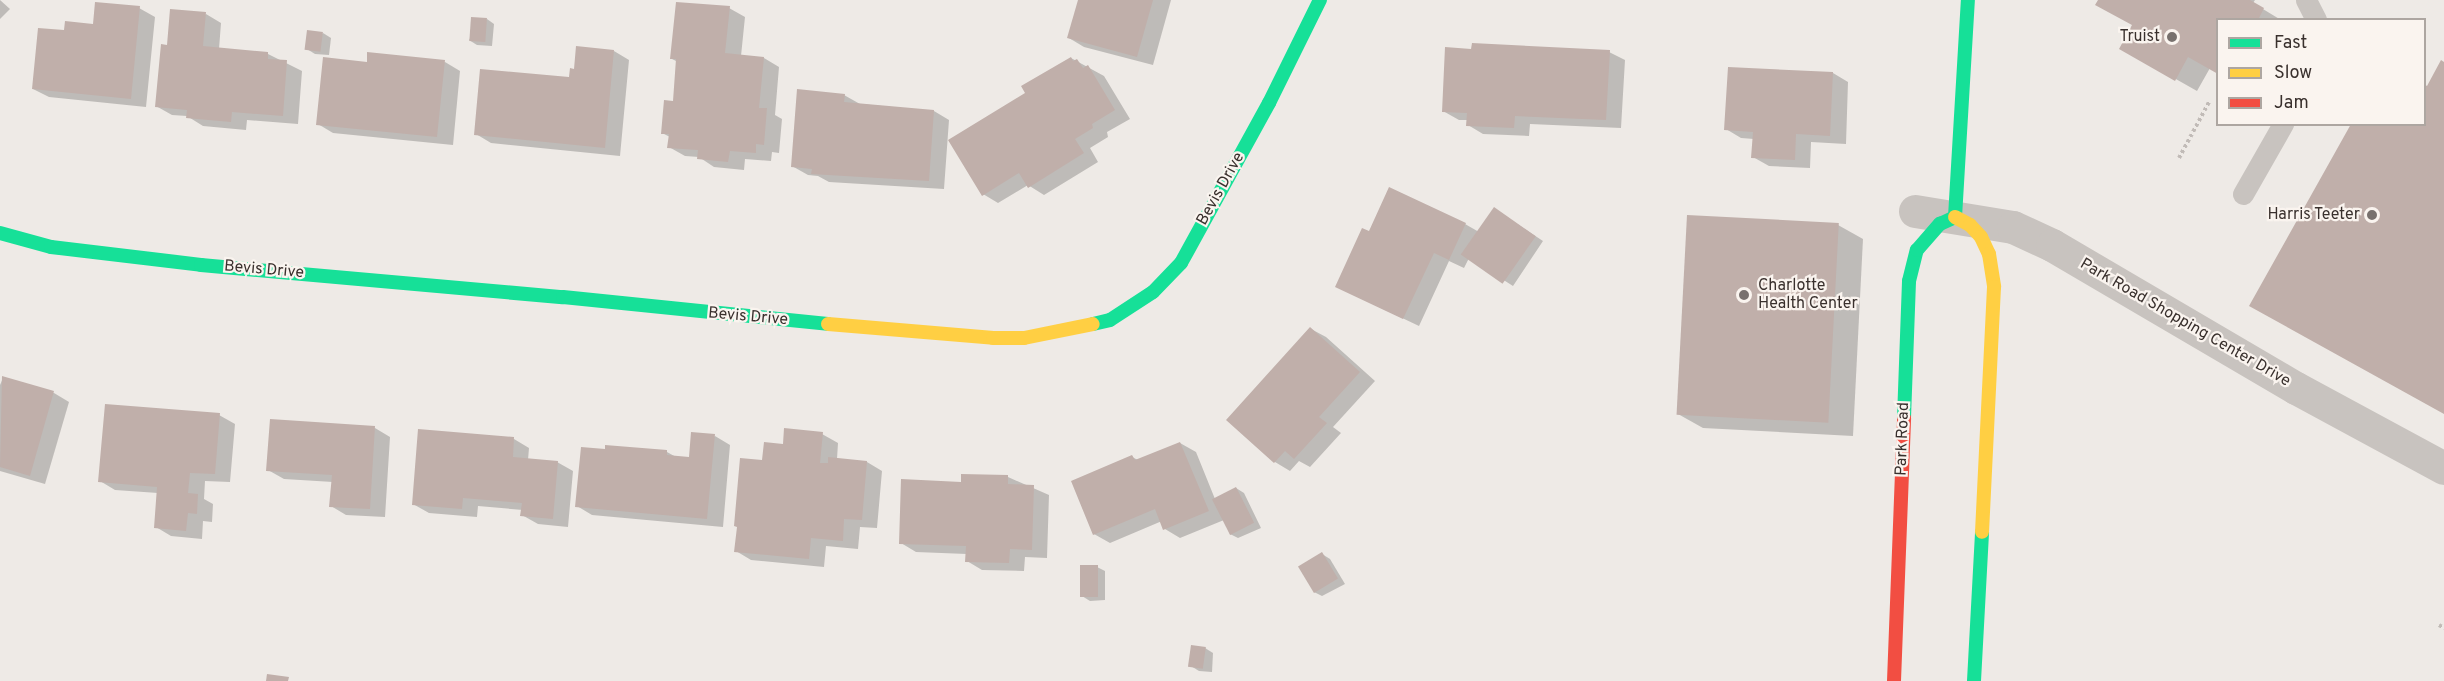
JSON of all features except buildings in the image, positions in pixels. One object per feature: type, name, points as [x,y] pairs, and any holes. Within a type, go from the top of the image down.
[{"type":"street","name":"Bevis Drive","points":[[0,233],[51,247],[201,265],[564,297],[752,318],[993,338],[1024,338],[1110,320],[1153,292],[1181,263],[1269,103],[1320,0]]},
{"type":"street","points":[[1968,0],[1955,218],[1970,225],[1981,237],[1989,254],[1994,287],[1974,681]]},
{"type":"street","name":"Park Road Shopping Center Drive","points":[[1915,211],[2013,227],[2052,245],[2296,388],[2444,468]]},
{"type":"street","name":"Park Road","points":[[1894,681],[1909,281],[1917,250],[1940,224],[1955,218]]},
{"type":"lane","points":[[2306,0],[2315,18]]},
{"type":"lane","points":[[2243,194],[2282,126]]},
{"type":"path","points":[[2179,159],[2209,102]]},
{"type":"path","points":[[2439,625],[2444,628]]},
{"type":"traffic: fast","points":[[1093,324],[1110,320],[1153,292],[1181,263],[1269,103],[1320,0]]},
{"type":"traffic: fast","points":[[1955,217],[1968,0]]},
{"type":"traffic: fast","points":[[1904,418],[1909,281],[1917,250],[1940,224],[1955,217]]},
{"type":"traffic: fast","points":[[0,233],[51,247],[201,265],[563,297],[828,324]]},
{"type":"traffic: fast","points":[[1974,681],[1982,532]]},
{"type":"traffic: slow","points":[[1955,217],[1970,225],[1981,237],[1989,254],[1994,287],[1982,532]]},
{"type":"traffic: slow","points":[[828,324],[993,338],[1024,338],[1093,324]]},
{"type":"traffic: jam","points":[[1894,681],[1904,418]]},
{"type":"place","name":"Truist","points":[[2172,37]]},
{"type":"place","name":"Harris Teeter","points":[[2372,215]]},
{"type":"place","name":"Charlotte Health Center","points":[[1744,295]]}]
